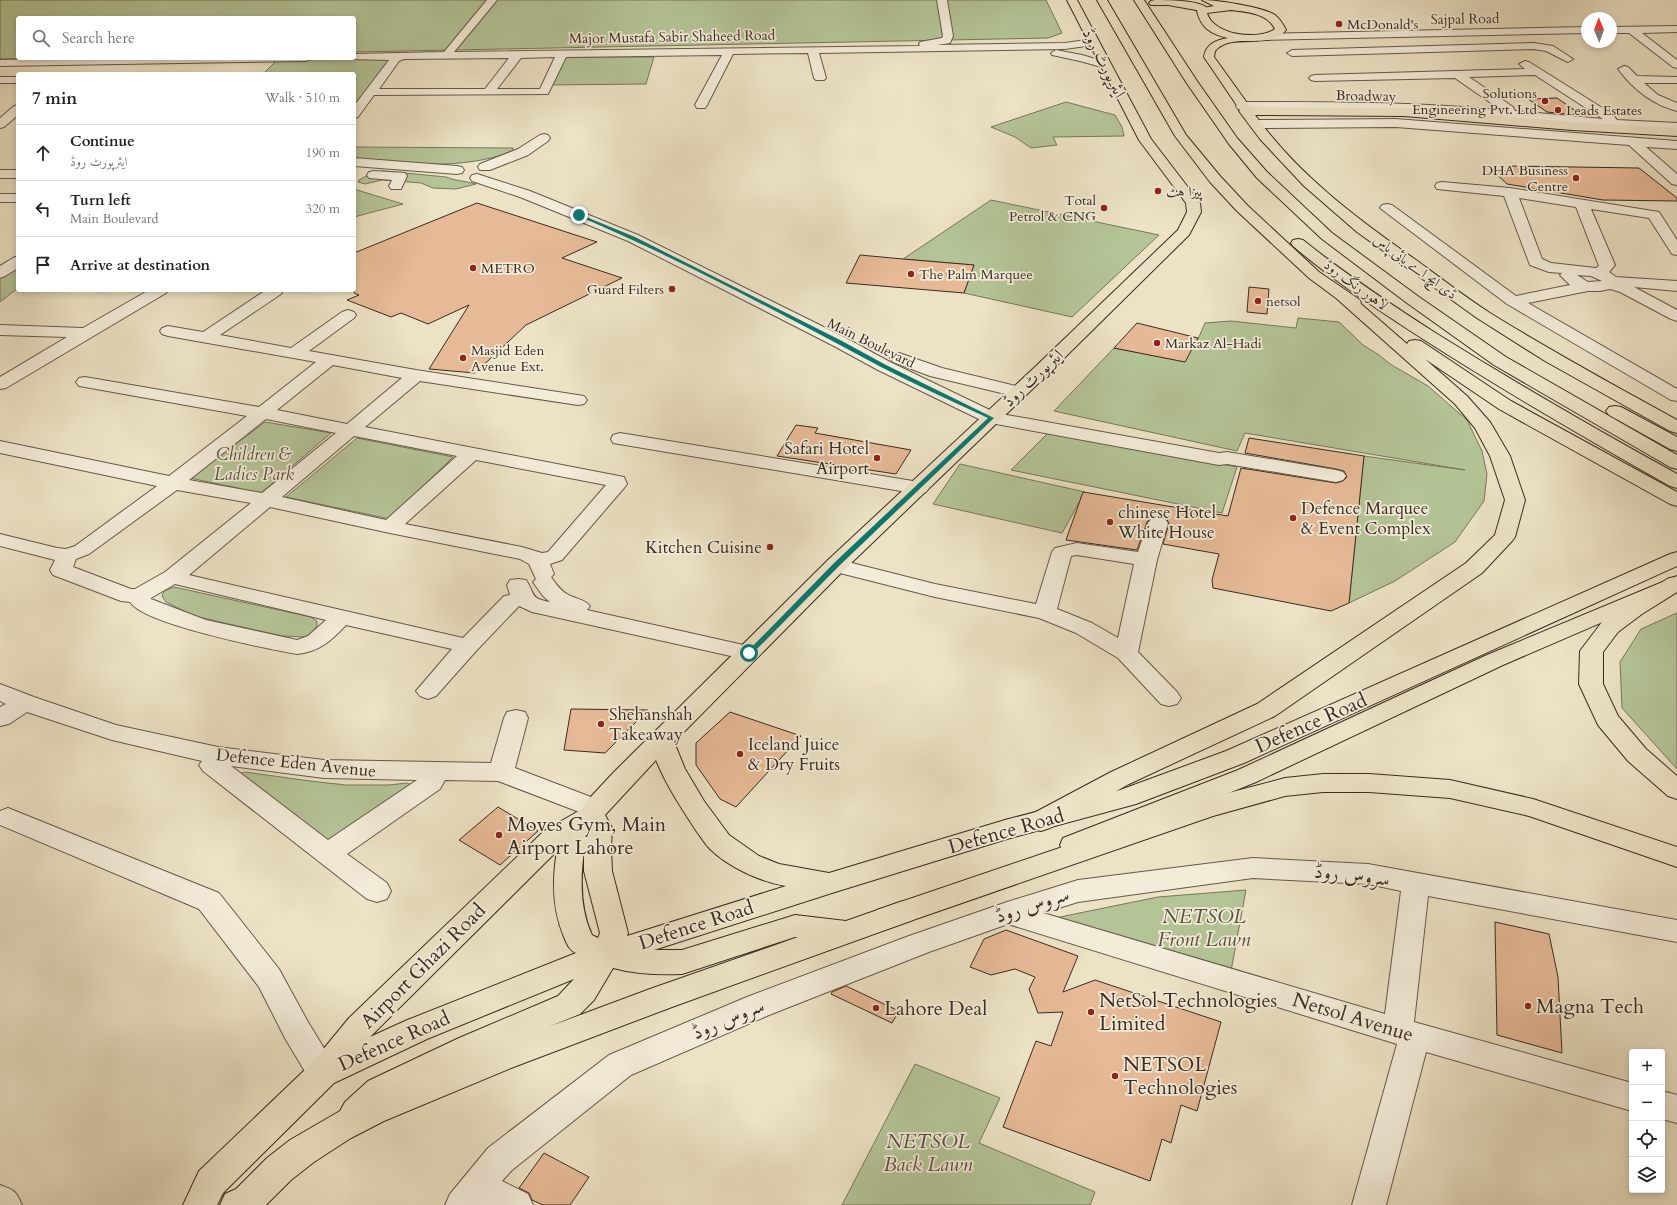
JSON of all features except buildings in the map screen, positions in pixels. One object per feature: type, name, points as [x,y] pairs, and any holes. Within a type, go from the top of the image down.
[{"type":"main road","name":"ایئرپورٹ روڈ","points":[[587,816],[623,778],[836,565],[1184,232],[1194,212],[1193,204],[1145,140],[1072,0]]},
{"type":"main road","points":[[1102,0],[1190,150],[1242,208],[1314,275],[1505,405],[1677,500]]},
{"type":"main road","name":"لاہور رنگ روڈ","points":[[1117,0],[1192,126],[1219,161],[1256,204],[1294,240],[1382,305],[1483,371],[1587,432],[1677,482]]},
{"type":"main road","name":"لاہور رنگ روڈ","points":[[1139,0],[1232,141],[1262,175],[1327,236],[1413,300],[1500,361],[1677,463]]},
{"type":"main road","points":[[1193,0],[1204,6]]},
{"type":"main road","points":[[1153,1],[1231,7],[1262,12],[1279,25],[1281,30],[1280,32],[1264,37],[1223,34],[1209,27],[1202,18],[1204,6]]},
{"type":"main road","points":[[1153,1],[1222,104],[1245,118],[1277,169],[1329,221],[1364,248],[1489,336]]},
{"type":"main road","points":[[1209,27],[1210,44],[1212,48],[1222,43],[1248,37]]},
{"type":"main road","name":"ڈی ایچ اے بائی پاس","points":[[1212,48],[1209,53],[1209,57],[1245,118],[1314,188],[1362,229],[1483,315],[1551,357],[1677,427]]},
{"type":"main road","points":[[1510,124],[1677,132]]},
{"type":"main road","points":[[1510,124],[1601,135],[1677,140]]},
{"type":"main road","points":[[1041,821],[1120,778],[1266,710],[1474,568],[1505,537],[1515,500],[1500,456],[1483,426],[1461,400],[1342,295]]},
{"type":"main road","points":[[1567,383],[1677,445]]},
{"type":"main road","name":"Defence Road","points":[[323,1073],[416,1030],[606,954],[830,882],[1127,797],[1234,758],[1677,558]]},
{"type":"main road","points":[[1677,583],[1634,609],[1610,627],[1591,651],[1591,684],[1607,719],[1637,755],[1677,790]]},
{"type":"main road","name":"Defence Road","points":[[887,918],[1247,776],[1495,660],[1677,583]]},
{"type":"main road","points":[[661,741],[672,769],[694,808],[719,842],[749,863],[774,874],[830,882]]},
{"type":"main road","points":[[237,1205],[248,1200],[279,1169],[302,1151],[339,1128],[373,1111],[500,1059],[661,998],[850,930],[1207,808],[1285,787],[1323,782],[1370,783],[1450,789],[1533,808],[1677,857]]},
{"type":"main road","points":[[339,1128],[379,1091],[470,1047],[569,1005],[590,982],[606,954],[614,933],[598,871],[597,848],[599,828],[587,816],[568,860],[568,890],[572,921],[581,943],[606,954],[639,960],[682,962],[795,926],[850,930]]},
{"type":"main road","name":"Airport Ghazi Road","points":[[200,1205],[211,1182],[323,1073],[360,1027],[552,838],[587,816]]},
{"type":"street","points":[[492,0],[449,52],[932,44],[946,41],[948,36],[942,0]]},
{"type":"street","name":"Sajpal Road","points":[[1279,25],[1294,31],[1319,36]]},
{"type":"street","points":[[1617,30],[1677,29]]},
{"type":"street","name":"Sajpal Road","points":[[1264,37],[1581,30]]},
{"type":"street","points":[[1632,30],[1677,65]]},
{"type":"street","points":[[1276,37],[1342,105]]},
{"type":"street","points":[[991,48],[1065,46],[1093,42]]},
{"type":"street","points":[[1500,47],[1608,117],[1613,124]]},
{"type":"street","points":[[1292,53],[1542,47],[1553,50],[1568,59]]},
{"type":"street","points":[[991,48],[1052,53],[1082,58],[1105,65]]},
{"type":"street","name":"Major Mustafa Sabir Shaheed Road","points":[[356,57],[991,48]]},
{"type":"street","points":[[813,50],[820,78]]},
{"type":"street","points":[[702,105],[729,51]]},
{"type":"street","points":[[488,92],[518,54]]},
{"type":"street","points":[[372,92],[544,92],[562,54]]},
{"type":"street","points":[[356,112],[395,59],[403,56]]},
{"type":"street","points":[[0,63],[172,60]]},
{"type":"street","points":[[274,70],[284,60]]},
{"type":"street","points":[[1624,69],[1660,102],[1677,107]]},
{"type":"street","points":[[1315,78],[1537,72]]},
{"type":"street","points":[[1457,74],[1509,110],[1510,124]]},
{"type":"street","points":[[1634,78],[1677,80]]},
{"type":"street","points":[[0,80],[16,80]]},
{"type":"street","points":[[1245,118],[1342,105],[1417,107],[1510,124],[1634,143],[1677,145]]},
{"type":"street","points":[[0,124],[16,111]]},
{"type":"street","points":[[1245,118],[1386,123],[1613,124],[1677,127]]},
{"type":"street","points":[[356,163],[369,170],[456,173],[464,178],[483,173],[523,152],[544,138]]},
{"type":"street","points":[[1634,143],[1677,181]]},
{"type":"street","points":[[356,167],[400,176],[396,186]]},
{"type":"street","points":[[0,169],[16,169]]},
{"type":"street","name":"Main Boulevard","points":[[483,173],[546,193],[606,217],[729,274],[917,366],[948,376],[1018,392]]},
{"type":"street","name":"Main Boulevard","points":[[483,173],[525,194],[633,238],[840,342],[884,366],[994,415],[1218,460],[1227,458],[1336,476]]},
{"type":"street","points":[[0,174],[16,174]]},
{"type":"street","points":[[1442,186],[1510,192],[1654,216],[1677,252]]},
{"type":"street","points":[[1510,192],[1535,262],[1575,275],[1677,286]]},
{"type":"street","points":[[0,198],[16,198]]},
{"type":"street","points":[[1581,203],[1607,265],[1604,269],[1607,279],[1677,316]]},
{"type":"street","points":[[1386,208],[1499,292],[1677,396]]},
{"type":"street","points":[[0,260],[16,261]]},
{"type":"street","points":[[0,273],[16,262]]},
{"type":"street","points":[[1499,292],[1575,275],[1590,286]]},
{"type":"street","points":[[1513,301],[1590,286],[1599,287],[1607,279]]},
{"type":"street","points":[[4,378],[156,292]]},
{"type":"street","points":[[205,338],[274,292]]},
{"type":"street","points":[[295,353],[348,315]]},
{"type":"street","points":[[0,330],[84,333]]},
{"type":"street","points":[[168,331],[416,375],[578,400]]},
{"type":"street","points":[[0,540],[57,554],[68,555],[82,550],[173,483],[331,360]]},
{"type":"street","points":[[68,555],[61,570],[129,596],[149,592],[171,577],[267,500],[416,375]]},
{"type":"street","points":[[85,382],[263,413],[617,481],[542,572],[540,586],[532,588],[519,587]]},
{"type":"street","points":[[620,439],[918,488]]},
{"type":"street","points":[[0,447],[173,483],[267,500],[390,527],[507,549],[532,556],[542,572],[552,594],[566,603],[753,649]]},
{"type":"street","points":[[390,527],[472,453]]},
{"type":"street","points":[[1126,653],[1146,560],[1158,523]]},
{"type":"street","points":[[507,549],[513,560],[519,587],[526,603],[753,649]]},
{"type":"street","points":[[1045,612],[1062,552],[1077,549],[1146,560]]},
{"type":"street","points":[[836,565],[935,590],[1045,612],[1084,628],[1126,653],[1169,698]]},
{"type":"street","points":[[171,577],[468,646]]},
{"type":"street","points":[[428,691],[468,646],[512,601],[519,587]]},
{"type":"street","points":[[139,595],[141,603],[153,609],[226,633],[304,648],[312,645],[341,617]]},
{"type":"street","name":"Defence Eden Avenue","points":[[0,692],[25,703],[112,732],[218,756],[324,769],[501,772],[587,816]]},
{"type":"street","points":[[0,718],[25,703]]},
{"type":"street","points":[[501,772],[516,718]]},
{"type":"street","points":[[218,756],[212,765],[377,891]]},
{"type":"street","points":[[327,854],[431,783],[437,772]]},
{"type":"street","points":[[8,818],[209,901],[269,978],[297,1031],[323,1073]]},
{"type":"street","name":"سروس روڈ","points":[[469,1196],[500,1159],[620,1065],[758,1006],[918,944],[1007,913],[1078,891],[1254,868],[1368,874],[1677,931]]},
{"type":"street","points":[[1369,1205],[1407,1033],[1416,883]]},
{"type":"street","name":"Netsol Avenue","points":[[1007,913],[1407,1033],[1629,1096]]},
{"type":"street","points":[[1665,1106],[1677,1109]]},
{"type":"street","points":[[469,1196],[516,1205]]},
{"type":"street","points":[[0,1201],[5,1205]]},
{"type":"green space","points":[[0,0],[1046,0],[1062,33],[1048,38],[356,52],[356,16],[16,16],[16,59],[0,59]]},
{"type":"green space","points":[[559,57],[654,57],[646,84],[547,85]]},
{"type":"green space","points":[[395,59],[356,110],[356,72],[265,72],[277,60]]},
{"type":"green space","points":[[1066,102],[1115,115],[1122,127],[1124,136],[1053,137],[1057,145],[1031,148],[1015,137],[991,127]]},
{"type":"green space","points":[[356,147],[513,148],[513,151],[474,161],[414,164],[356,160]]},
{"type":"green space","points":[[384,171],[446,177],[476,184],[456,189],[433,188],[421,183],[397,181],[382,180],[365,184],[358,182],[373,172]]},
{"type":"green space","points":[[356,190],[357,190],[403,204],[356,216]]},
{"type":"green space","points":[[991,200],[1159,235],[1072,317],[964,293],[974,265],[903,259]]},
{"type":"green space","points":[[16,266],[16,290],[0,302],[0,274]]},
{"type":"green space","points":[[1298,318],[1339,322],[1363,345],[1390,364],[1428,386],[1467,420],[1482,451],[1487,474],[1484,501],[1455,542],[1395,581],[1349,603],[1364,456],[1465,470],[1245,433],[1237,451],[1054,411],[1114,348],[1182,361],[1199,337],[1205,323],[1231,321],[1296,328]]},
{"type":"green space","name":"Children & Ladies Park","points":[[265,422],[331,433],[261,493],[190,478]]},
{"type":"green space","points":[[1049,432],[1237,467],[1222,513],[1011,470]]},
{"type":"green space","points":[[357,438],[453,457],[390,519],[286,497]]},
{"type":"green space","points":[[960,464],[1085,492],[1062,533],[933,504]]},
{"type":"green space","points":[[174,587],[311,617],[317,621],[317,626],[305,637],[282,636],[194,616],[166,602],[162,596],[164,591]]},
{"type":"green space","points":[[1677,613],[1677,769],[1622,708],[1620,662],[1641,629]]},
{"type":"green space","points":[[245,772],[346,785],[389,785],[406,783],[413,785],[332,844],[239,774]]},
{"type":"green space","name":"NETSOL Front Lawn","points":[[1246,890],[1231,971],[1055,918],[1158,897]]},
{"type":"green space","name":"NETSOL Back Lawn","points":[[915,1064],[1000,1098],[979,1143],[1095,1192],[1090,1205],[842,1205]]},
{"type":"place","name":"McDonald's","points":[[1339,24]]},
{"type":"place","name":"Solutions Engineering Pvt. Ltd","points":[[1545,101]]},
{"type":"place","name":"Leads Estates","points":[[1558,110]]},
{"type":"place","name":"DHA Business Centre","points":[[1576,178]]},
{"type":"place","name":"پیزا ہٹ","points":[[1158,191]]},
{"type":"place","name":"Total Petrol & CNG","points":[[1104,208]]},
{"type":"place","name":"METRO","points":[[473,268]]},
{"type":"place","name":"The Palm Marquee","points":[[911,274]]},
{"type":"place","name":"Guard Filters","points":[[672,289]]},
{"type":"place","name":"netsol","points":[[1258,301]]},
{"type":"place","name":"Markaz Al-Hadi","points":[[1157,343]]},
{"type":"place","name":"Masjid Eden Avenue Ext.","points":[[463,358]]},
{"type":"place","name":"Safari Hotel Airport","points":[[877,458]]},
{"type":"place","name":"Defence Marquee & Event Complex","points":[[1293,518]]},
{"type":"place","name":"chinese Hotel White House","points":[[1110,522]]},
{"type":"place","name":"Kitchen Cuisine","points":[[770,547]]},
{"type":"place","name":"Shehanshah Takeaway","points":[[601,724]]},
{"type":"place","name":"Iceland Juice & Dry Fruits","points":[[740,754]]},
{"type":"place","name":"Moves Gym, Main Airport Lahore","points":[[499,835]]},
{"type":"place","name":"Magna Tech","points":[[1528,1006]]},
{"type":"place","name":"Lahore Deal","points":[[876,1008]]},
{"type":"place","name":"NetSol Technologies Limited","points":[[1091,1012]]},
{"type":"place","name":"NETSOL Technologies","points":[[1115,1076]]},
{"type":"route","points":[[579,215],[633,238],[691,266],[884,366],[991,418],[836,565],[749,653]]}]
